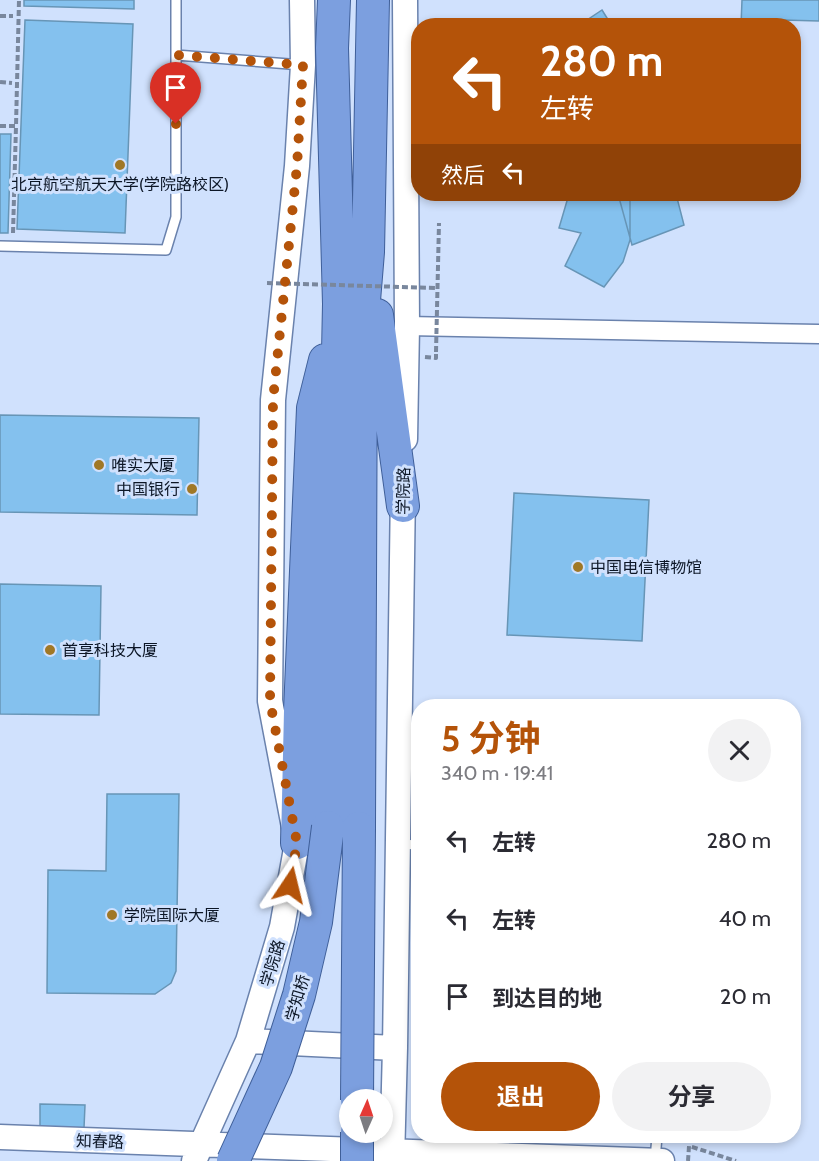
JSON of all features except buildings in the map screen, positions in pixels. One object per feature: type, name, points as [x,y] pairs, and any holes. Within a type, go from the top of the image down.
[{"type":"highway","points":[[315,0],[332,48]]},
{"type":"highway","points":[[297,843],[300,711],[313,408],[339,304],[332,48],[334,0]]},
{"type":"highway","points":[[357,1089],[361,337],[368,252],[373,0]]},
{"type":"highway","points":[[368,252],[403,506]]},
{"type":"highway","name":"学知桥","points":[[233,1161],[276,1067],[299,995],[316,922],[328,827],[339,304]]},
{"type":"highway","points":[[357,1143],[357,1161]]},
{"type":"street","name":"学院路","points":[[197,1153],[248,1041],[282,927],[297,843],[270,701],[273,400],[297,166],[303,65],[302,0]]},
{"type":"street","name":"学院路","points":[[392,1156],[395,1048],[408,844],[403,506],[407,326],[405,0]]},
{"type":"street","points":[[407,326],[819,334]]},
{"type":"street","points":[[248,1041],[395,1048]]},
{"type":"street","name":"知春路","points":[[0,1137],[197,1153],[659,1160]]},
{"type":"lane","points":[[0,246],[166,250],[176,217],[176,0]]},
{"type":"lane","points":[[176,55],[303,65]]},
{"type":"lane","points":[[658,1143],[659,1160]]},
{"type":"path","points":[[12,247],[19,0]]},
{"type":"path","points":[[0,16],[14,16]]},
{"type":"path","points":[[0,82],[12,82]]},
{"type":"path","points":[[0,126],[16,126]]},
{"type":"path","points":[[436,352],[439,223]]},
{"type":"path","points":[[267,283],[437,288]]},
{"type":"path","points":[[688,1161],[689,1146],[736,1161]]},
{"type":"place","name":"北京航空航天大学(学院路校区)","points":[[120,165]]},
{"type":"place","name":"唯实大厦","points":[[99,465]]},
{"type":"place","name":"中国银行","points":[[192,489]]},
{"type":"place","name":"中国电信博物馆","points":[[578,567]]},
{"type":"place","name":"首享科技大厦","points":[[50,650]]},
{"type":"place","name":"学院国际大厦","points":[[112,915]]},
{"type":"route","points":[[176,124],[176,55],[303,65],[297,166],[273,400],[270,701],[297,843],[290,885]]}]
